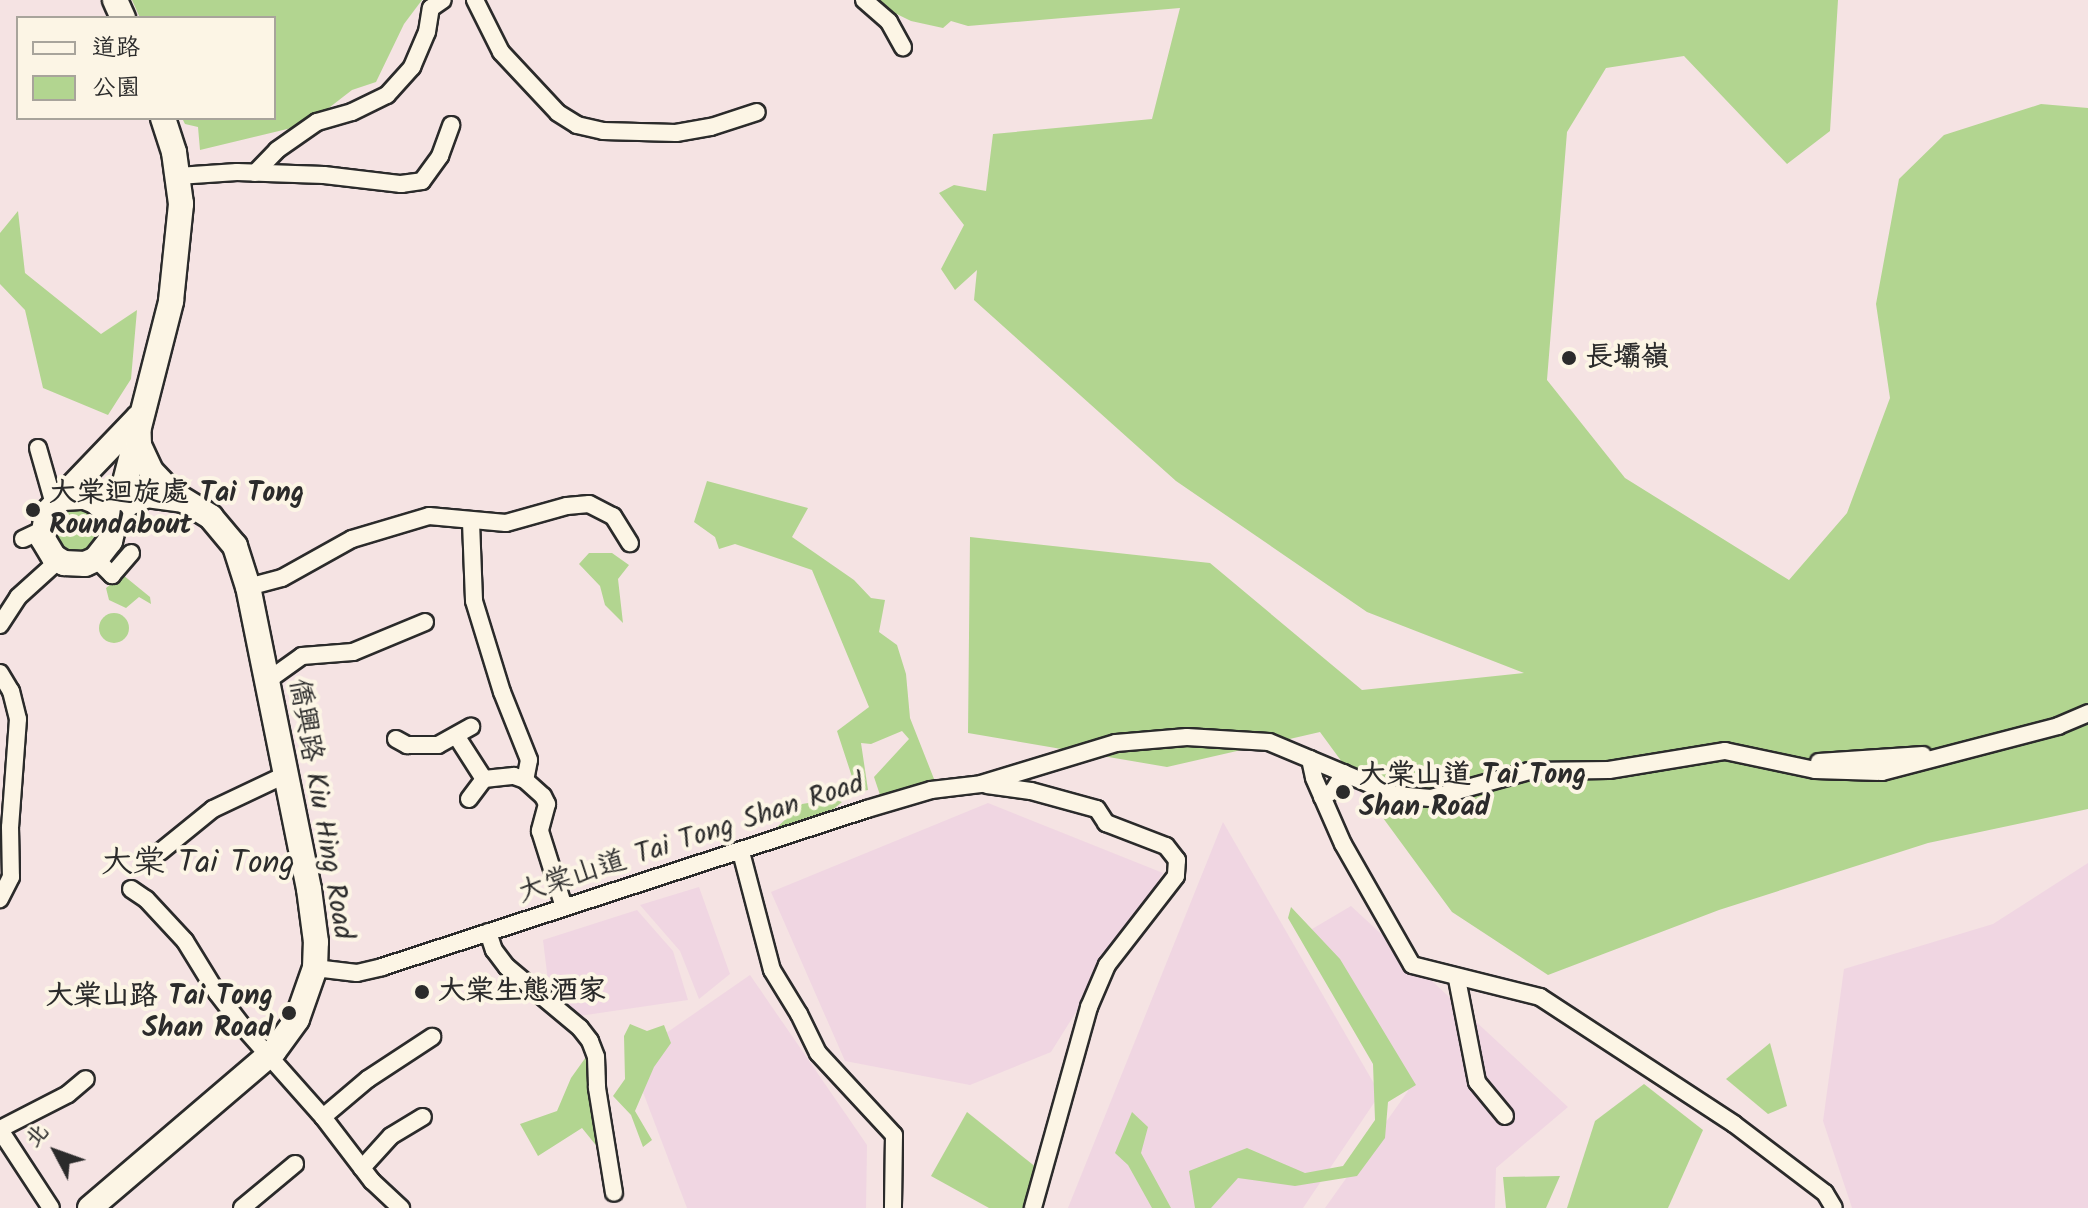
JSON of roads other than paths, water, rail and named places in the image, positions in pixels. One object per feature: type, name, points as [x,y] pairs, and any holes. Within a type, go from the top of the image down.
[{"type":"street","points":[[255,173],[277,150],[317,122],[352,112],[387,95],[412,67],[427,32],[431,8],[443,0]]},
{"type":"street","points":[[475,0],[501,52],[558,113],[577,125],[603,131],[676,133],[711,127],[757,112]]},
{"type":"street","points":[[864,0],[889,22],[903,47]]},
{"type":"street","points":[[138,418],[58,501],[33,535],[59,560],[75,565],[96,559],[104,551],[114,524],[138,418],[163,336],[177,264],[181,204],[178,176],[164,120]]},
{"type":"street","points":[[178,176],[255,173],[324,175],[401,184],[422,181],[440,156],[451,125]]},
{"type":"street","name":"僑興路 Kiu Hing Road","points":[[90,1208],[269,1056],[297,1019],[315,968],[314,917],[248,587],[235,546],[211,517],[165,487],[147,463],[139,445],[138,418]]},
{"type":"street","points":[[38,448],[58,501]]},
{"type":"street","points":[[114,524],[127,504],[147,495],[183,500]]},
{"type":"street","points":[[58,501],[85,497],[95,501],[114,524]]},
{"type":"street","points":[[248,587],[282,578],[352,539],[429,516],[506,523],[567,506],[589,504],[613,516],[630,543]]},
{"type":"street","points":[[471,522],[474,601],[502,692],[529,760],[525,780]]},
{"type":"street","points":[[96,559],[112,575],[131,553]]},
{"type":"street","points":[[0,625],[18,597],[59,560]]},
{"type":"street","points":[[267,681],[302,656],[353,652],[425,622]]},
{"type":"street","points":[[0,673],[11,691],[18,719],[10,827],[11,877],[0,899]]},
{"type":"street","name":"大棠山道 Tai Tong Shan Road","points":[[315,968],[357,973],[931,790],[981,784],[1116,743],[1187,737],[1269,742],[1396,795],[1431,798],[1529,771],[1609,770],[1725,751],[1785,764],[1949,753],[2058,726],[2088,713]]},
{"type":"street","points":[[396,739],[407,745],[429,747],[457,737],[471,727]]},
{"type":"street","points":[[457,737],[484,779]]},
{"type":"street","points":[[1310,759],[1322,797],[1343,844],[1412,965],[1457,979],[1540,997],[1734,1124],[1825,1193],[1834,1208]]},
{"type":"street","points":[[1322,797],[1333,791],[1344,773]]},
{"type":"street","points":[[160,852],[213,809],[285,775]]},
{"type":"street","points":[[469,799],[484,779],[514,776],[525,780],[547,804],[540,831],[564,907]]},
{"type":"street","points":[[981,784],[1031,791],[1097,809],[1106,823],[1166,846],[1177,860],[1176,876],[1107,965],[1089,1007],[1033,1208]]},
{"type":"street","points":[[741,852],[772,970],[818,1053],[894,1135],[893,1208]]},
{"type":"street","points":[[131,889],[146,899],[185,941],[217,993],[323,1117],[362,1168],[401,1208]]},
{"type":"street","points":[[488,932],[494,950],[507,967],[580,1028],[590,1041],[596,1057],[597,1088],[614,1193]]},
{"type":"street","points":[[1457,979],[1477,1082],[1505,1116]]},
{"type":"street","points":[[323,1117],[368,1079],[432,1037]]},
{"type":"street","points":[[51,1208],[0,1130],[68,1094],[86,1079]]},
{"type":"street","points":[[362,1168],[391,1136],[423,1117]]},
{"type":"street","points":[[242,1208],[295,1164]]},
{"type":"place","name":"長壩嶺","points":[[1569,358]]},
{"type":"place","name":"大棠迴旋處 Tai Tong Roundabout","points":[[33,510]]},
{"type":"place","name":"大棠山道 Tai Tong Shan Road","points":[[1343,792]]},
{"type":"place","name":"大棠生態酒家","points":[[422,992]]},
{"type":"place","name":"大棠山路 Tai Tong Shan Road","points":[[289,1013]]},
{"type":"district","name":"大棠 Tai Tong","points":[[198,864]]}]
